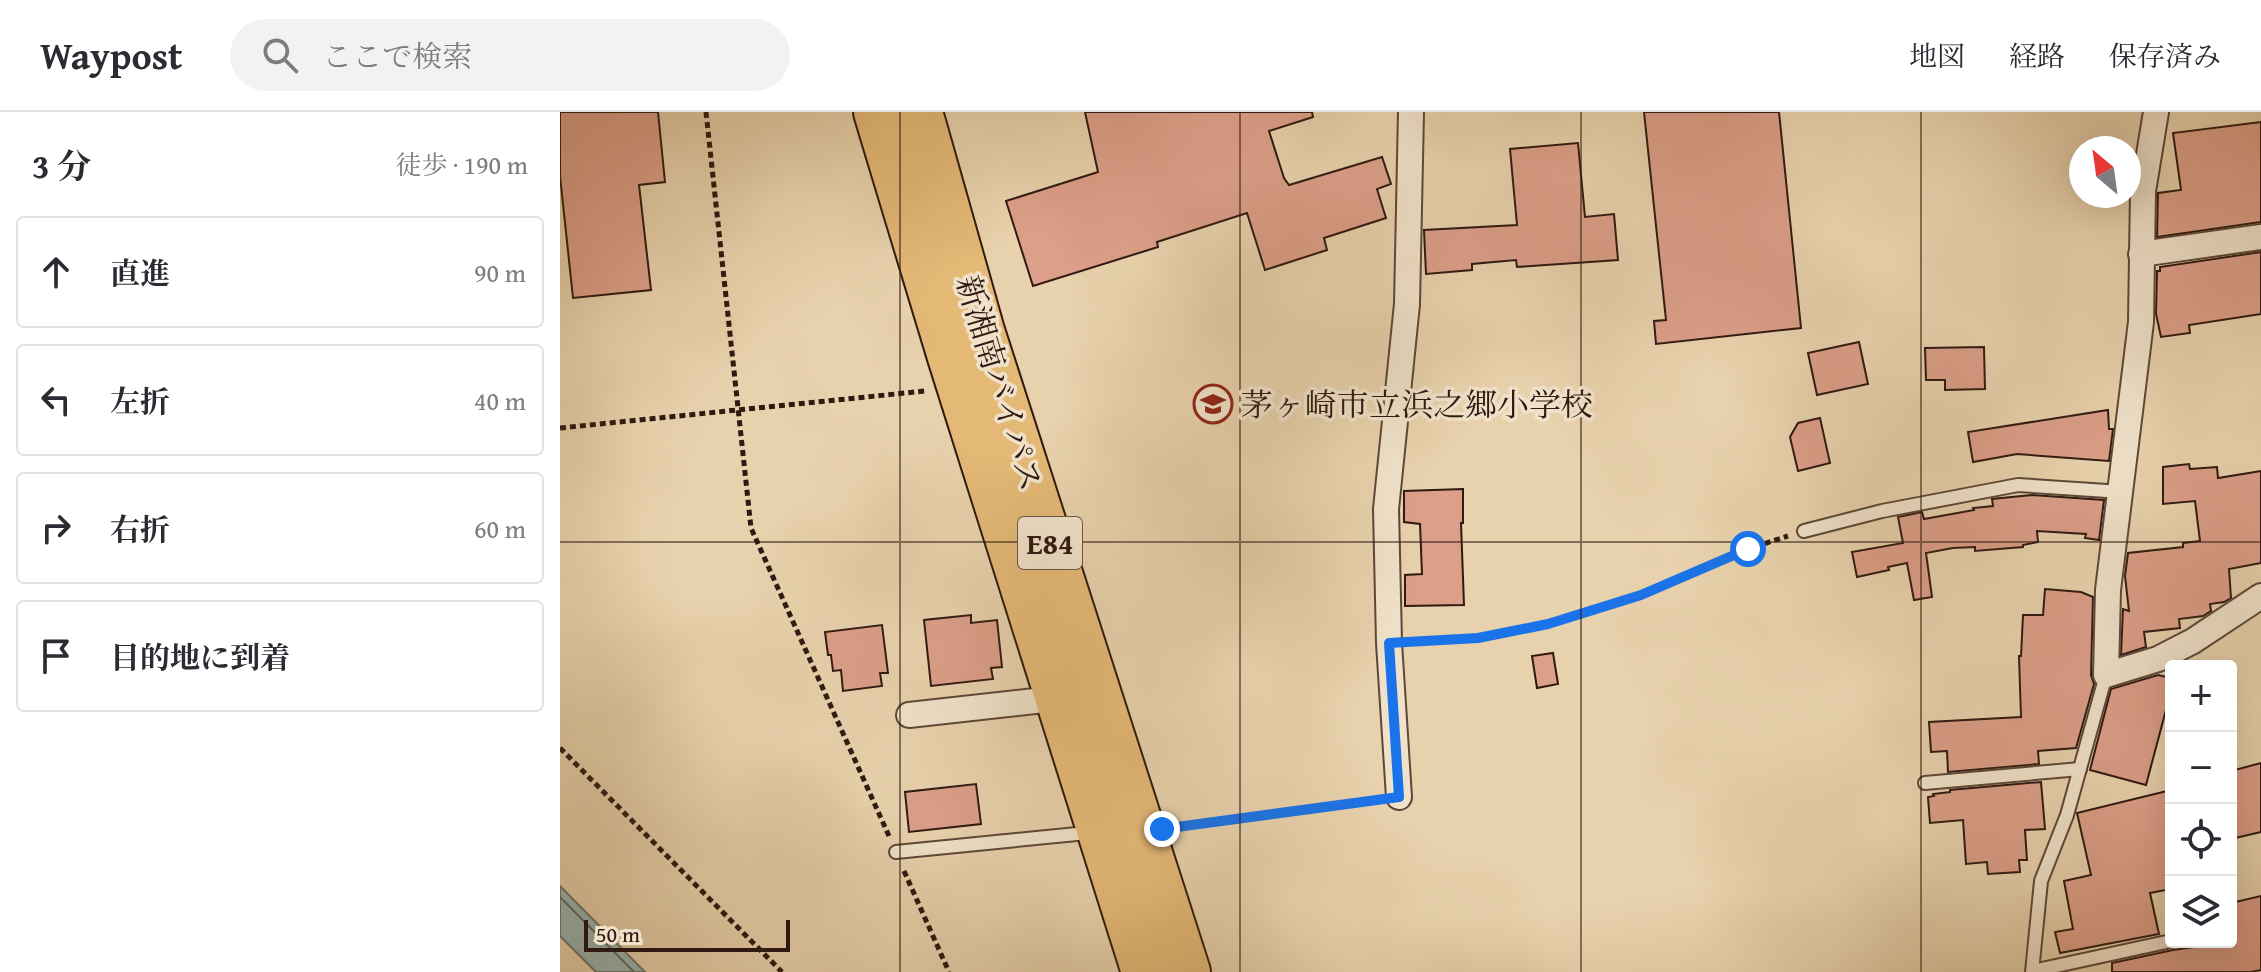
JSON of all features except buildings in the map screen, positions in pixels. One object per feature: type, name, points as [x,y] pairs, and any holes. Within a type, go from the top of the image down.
[{"type":"highway","name":"新湘南バイパス","points":[[876,112],[954,372],[1144,972]]},
{"type":"highway","name":"新湘南バイパス","points":[[920,112],[982,331],[1188,972]]},
{"type":"street","points":[[865,112],[1044,700],[1132,972]]},
{"type":"street","points":[[937,112],[1014,369],[1210,972]]},
{"type":"street","points":[[1399,797],[1389,643],[1386,509],[1407,304],[1411,112]]},
{"type":"street","points":[[2156,112],[2143,191],[2141,322],[2108,590],[2106,675],[2158,659],[2193,641],[2261,596]]},
{"type":"street","points":[[2141,254],[2261,237]]},
{"type":"street","points":[[909,715],[1044,700]]},
{"type":"lane","points":[[1804,531],[1882,511],[2018,485],[2122,492]]},
{"type":"lane","points":[[2106,675],[2067,815],[2041,881],[2032,971],[2165,942]]},
{"type":"lane","points":[[1925,783],[2080,769]]},
{"type":"lane","points":[[896,852],[1087,833]]},
{"type":"path","points":[[706,112],[751,528],[949,972]]},
{"type":"path","points":[[560,428],[948,389]]},
{"type":"path","points":[[1389,643],[1478,638],[1548,624],[1641,595],[1748,549],[1804,531]]},
{"type":"path","points":[[560,748],[782,972]]},
{"type":"path","points":[[1162,829],[1399,797]]},
{"type":"water","points":[[560,886],[645,972],[596,972],[560,936]]},
{"type":"place","name":"茅ヶ崎市立浜之郷小学校","points":[[1213,404]]},
{"type":"route","points":[[1162,829],[1399,797],[1389,643],[1478,638],[1548,624],[1641,595],[1748,549]]}]
